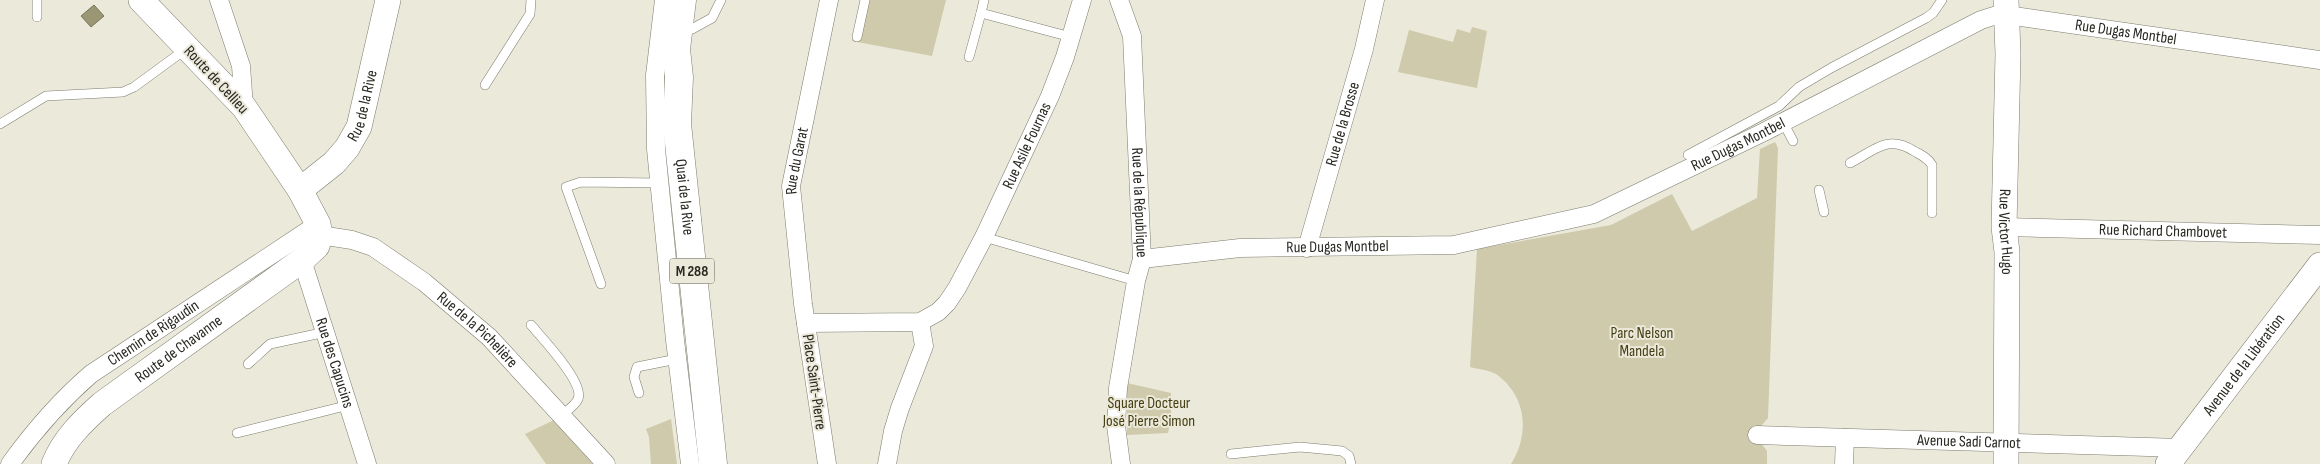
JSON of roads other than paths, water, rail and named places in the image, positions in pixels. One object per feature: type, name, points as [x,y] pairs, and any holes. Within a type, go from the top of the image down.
[{"type":"main road","name":"Route de Cellieu","points":[[141,0],[244,107],[300,190],[314,241]]},
{"type":"main road","name":"Rue de la Rive","points":[[300,190],[334,163],[347,148],[359,126],[388,0]]},
{"type":"main road","name":"Quai de la Rive","points":[[682,0],[676,49],[679,77],[677,124],[713,464]]},
{"type":"main road","name":"Quai de la Rive","points":[[679,77],[689,52],[696,0]]},
{"type":"main road","name":"Rue Victor Hugo","points":[[2006,7],[2008,54],[2004,227],[2007,252],[2006,452]]},
{"type":"main road","name":"Route de Chavanne","points":[[54,464],[66,442],[78,426],[102,404],[314,241]]},
{"type":"main road","name":"Avenue de la Libération","points":[[2174,456],[2320,265]]},
{"type":"street","points":[[219,0],[240,66],[244,107]]},
{"type":"street","points":[[664,0],[656,75],[656,149],[677,359],[690,464]]},
{"type":"street","name":"Rue du Garat","points":[[806,323],[791,186],[829,0]]},
{"type":"street","name":"Rue de la République","points":[[1119,0],[1132,36],[1142,259],[1136,281],[1118,388],[1116,426],[1122,464]]},
{"type":"street","name":"Rue de la Brosse","points":[[1307,248],[1364,49],[1375,0]]},
{"type":"street","name":"Rue Asile Fournas","points":[[920,322],[938,312],[947,303],[984,237],[1050,96],[1071,37],[1080,4]]},
{"type":"street","name":"Rue Dugas Montbel","points":[[1142,259],[1240,248],[1454,245],[1594,214],[1694,159],[1783,122],[1981,20],[2000,14],[2006,7],[2320,60]]},
{"type":"street","name":"Rue Richard Chambovet","points":[[2004,227],[2320,234]]},
{"type":"street","name":"Rue de la Pichelière","points":[[314,241],[352,240],[372,247],[424,282],[489,337],[606,464]]},
{"type":"street","name":"Rue des Capucins","points":[[314,241],[326,332],[367,464]]},
{"type":"street","name":"Chemin de Rigaudin","points":[[10,464],[24,444],[75,388],[91,374],[314,241]]},
{"type":"street","points":[[887,464],[893,431],[900,408],[924,346],[920,322]]},
{"type":"street","name":"Place Saint-Pierre","points":[[827,464],[806,323],[920,322]]},
{"type":"street","name":"Avenue Sadi Carnot","points":[[1757,435],[1845,438],[2006,452],[2174,456]]},
{"type":"street","points":[[1844,464],[1845,438]]},
{"type":"lane","points":[[36,0],[36,16]]},
{"type":"lane","points":[[485,85],[530,14],[531,0]]},
{"type":"lane","points":[[692,29],[712,18],[721,0]]},
{"type":"lane","points":[[857,37],[865,0]]},
{"type":"lane","points":[[969,57],[984,0]]},
{"type":"lane","points":[[1694,159],[1779,106],[1799,87],[1926,18],[1933,13],[1942,0]]},
{"type":"lane","points":[[981,13],[1071,37]]},
{"type":"lane","points":[[0,124],[46,96],[122,92],[134,87],[186,48]]},
{"type":"lane","points":[[1783,122],[1793,141]]},
{"type":"lane","points":[[1850,162],[1893,142],[1904,145],[1925,158],[1932,165],[1933,171],[1932,214]]},
{"type":"lane","points":[[601,284],[566,187],[581,182],[659,183]]},
{"type":"lane","points":[[1819,190],[1824,212]]},
{"type":"lane","points":[[984,237],[1136,281]]},
{"type":"lane","points":[[531,325],[565,364],[579,393],[577,401],[561,416]]},
{"type":"lane","points":[[248,364],[270,344],[326,332]]},
{"type":"lane","points":[[639,393],[634,378],[637,367],[677,359]]},
{"type":"lane","points":[[237,433],[349,405]]},
{"type":"lane","points":[[1231,454],[1300,447],[1342,450],[1348,456],[1351,464]]},
{"type":"park label","name":"Parc Nelson Mandela","points":[[1642,342]]},
{"type":"park label","name":"Square Docteur José Pierre Simon","points":[[1149,412]]}]
